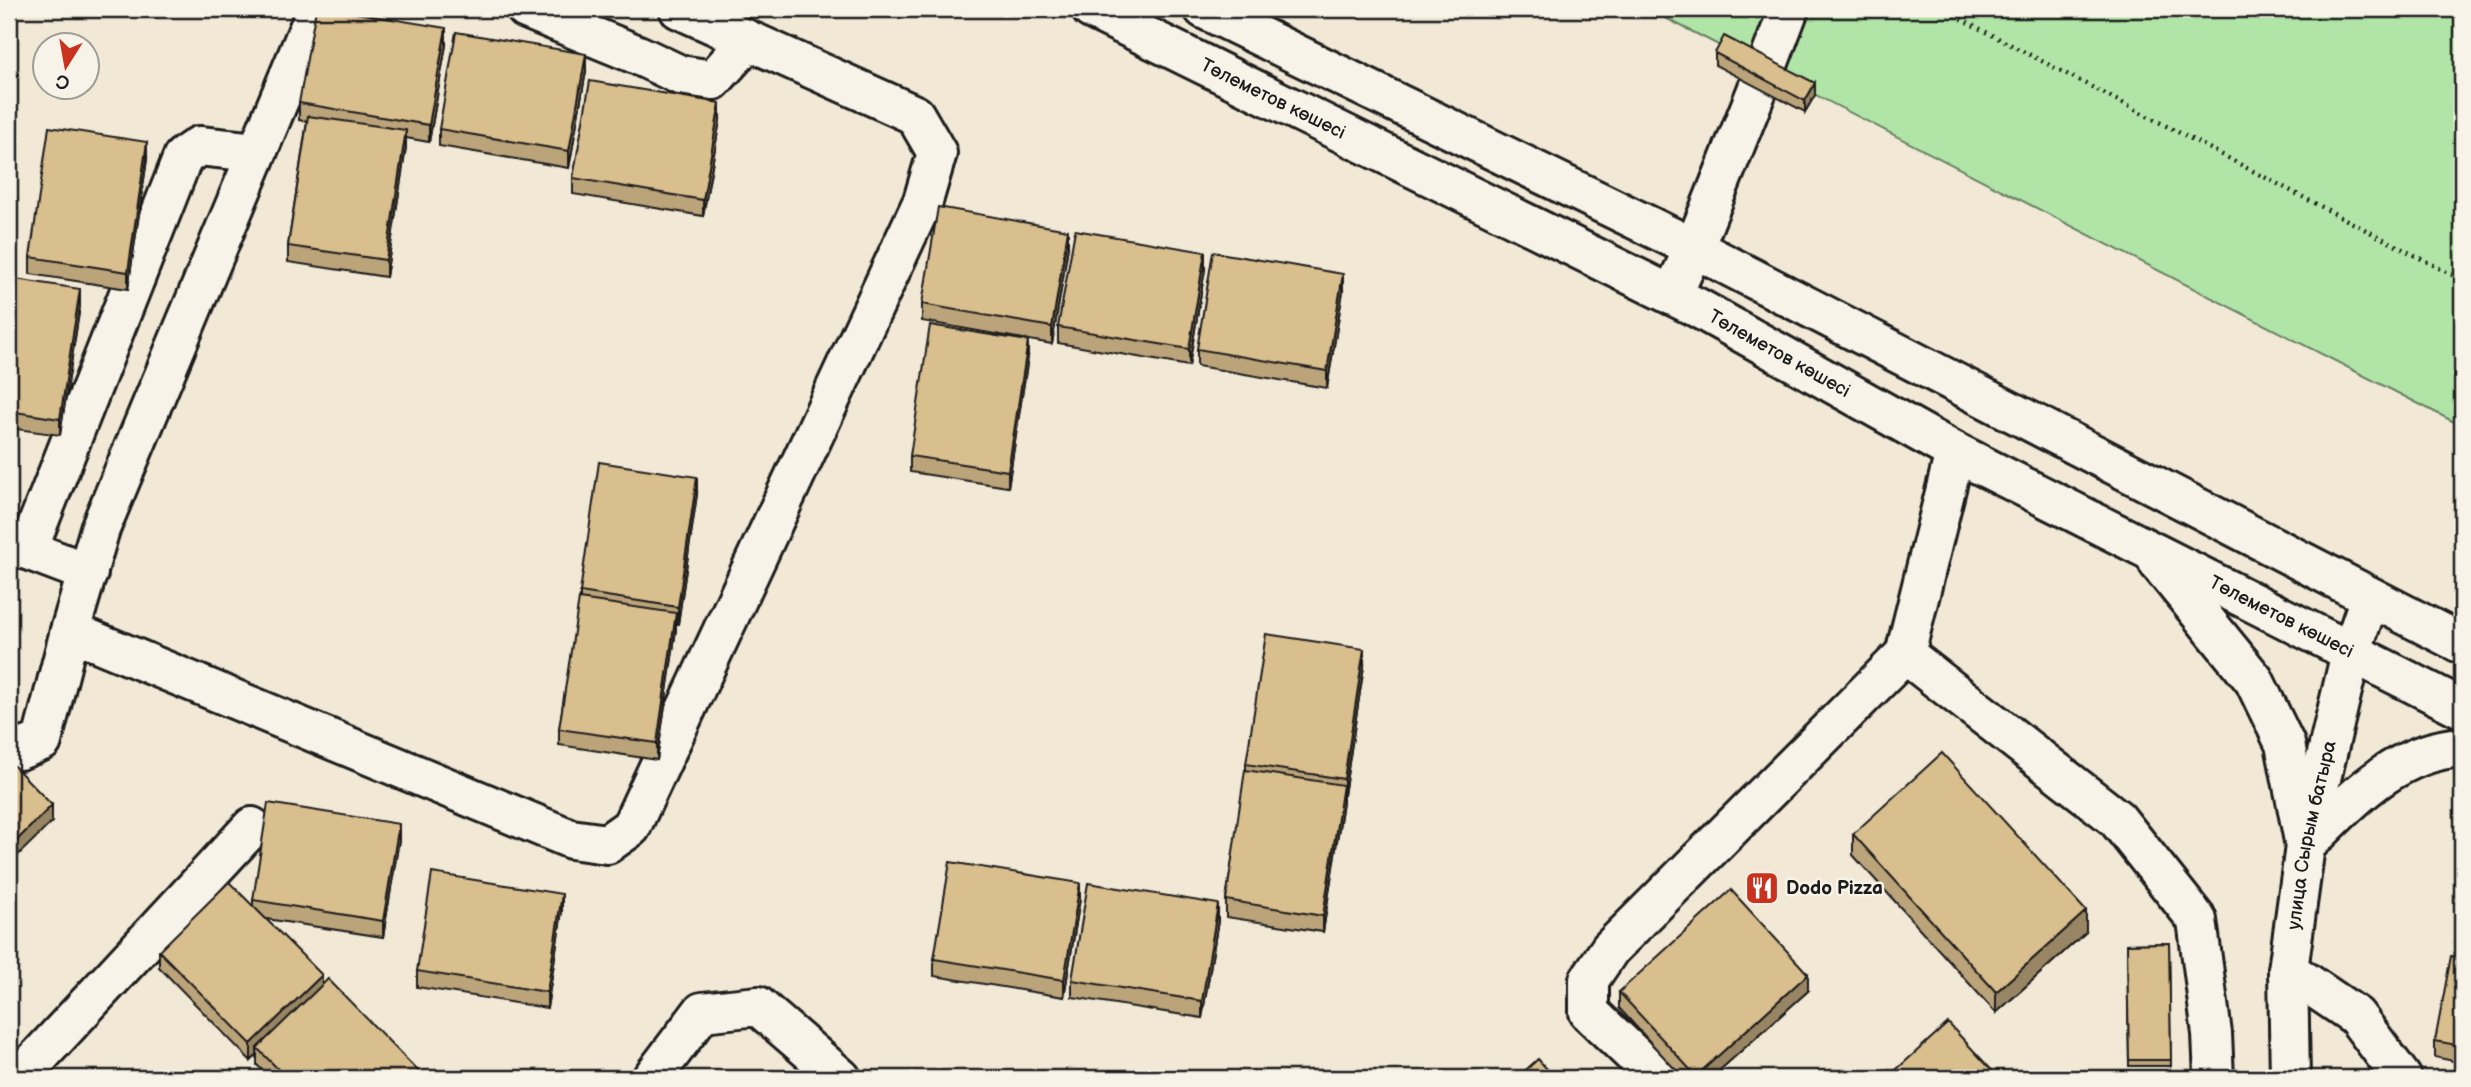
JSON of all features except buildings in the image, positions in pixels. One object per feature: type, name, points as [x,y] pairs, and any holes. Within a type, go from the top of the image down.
[{"type":"street","points":[[9,744],[19,750],[42,741],[69,631],[100,529],[317,9]]},
{"type":"street","points":[[526,9],[680,75],[713,80],[748,41]]},
{"type":"street","points":[[69,631],[571,839],[607,844],[631,827],[923,201],[937,153],[915,115],[679,9]]},
{"type":"street","name":"Төлеметов көшесі","points":[[1091,9],[1672,295],[1955,452],[2462,708]]},
{"type":"street","points":[[1204,9],[1694,248],[2462,644]]},
{"type":"street","points":[[1672,295],[1694,248],[1789,9]]},
{"type":"street","points":[[88,573],[18,546],[183,157],[199,146],[256,152]]},
{"type":"street","points":[[1658,1078],[1589,1012],[1589,980],[1610,948],[1905,654],[1955,452]]},
{"type":"street","points":[[2148,550],[2254,680],[2285,744],[2305,846]]},
{"type":"street","name":"улица Сырым батыра","points":[[2290,1078],[2288,970],[2305,846],[2351,653],[2370,597]]},
{"type":"street","points":[[1905,654],[2117,819],[2197,920],[2212,1034],[2214,1078]]},
{"type":"street","points":[[2305,846],[2358,794],[2404,761],[2447,748],[2462,747]]},
{"type":"street","points":[[19,1078],[252,827]]},
{"type":"street","points":[[2288,970],[2356,1016],[2402,1078]]},
{"type":"street","points":[[652,1078],[702,1012],[758,1006],[841,1078]]},
{"type":"path","points":[[1941,9],[2462,280]]},
{"type":"green space","points":[[1648,9],[2462,9],[2462,426]]},
{"type":"place","name":"Dodo Pizza","points":[[1762,888]]}]
